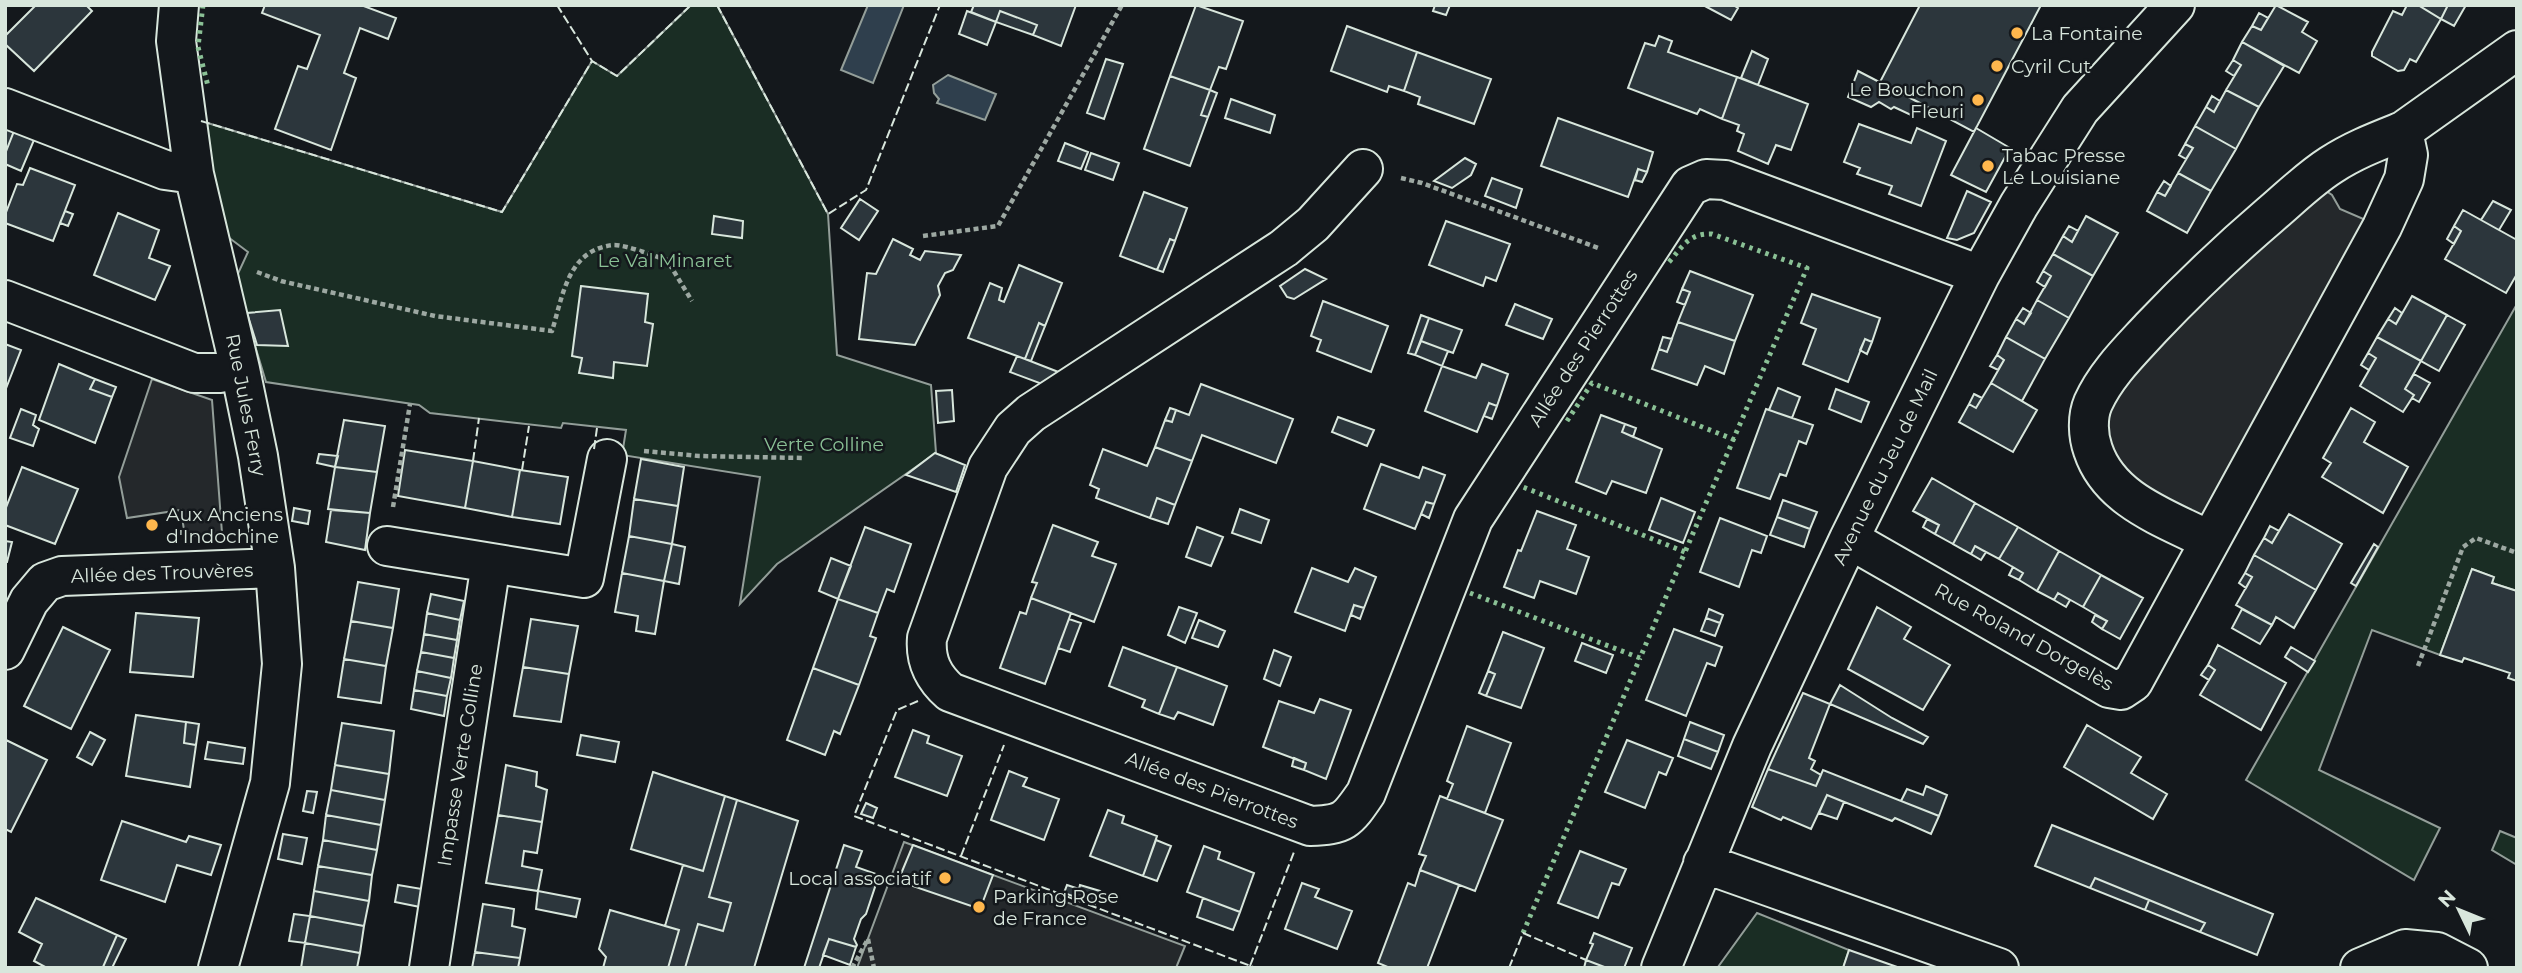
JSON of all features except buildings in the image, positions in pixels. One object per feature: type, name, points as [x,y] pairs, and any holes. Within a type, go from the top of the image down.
[{"type":"street","name":"Rue Jules Ferry","points":[[179,5],[176,41],[194,174],[258,456],[275,568],[282,664],[270,783],[218,968]]},
{"type":"street","name":"Avenue du Jeu de Mail","points":[[1661,968],[1752,746],[1849,539],[1979,275],[2080,108],[2162,10]]},
{"type":"street","points":[[2210,541],[2127,498],[2111,484],[2092,449],[2089,422],[2092,405],[2107,380],[2123,359],[2213,263],[2310,180],[2359,149],[2403,131],[2517,50]]},
{"type":"street","points":[[5,108],[165,170],[194,174]]},
{"type":"street","name":"Rue Roland Dorgelès","points":[[1849,539],[2109,688],[2121,690],[2133,682],[2382,227],[2404,179],[2408,155],[2403,131]]},
{"type":"street","name":"Allée des Pierrottes","points":[[1363,169],[1313,224],[1284,248],[1031,413],[1013,429],[988,467],[928,638],[926,654],[930,666],[938,681],[950,692],[1310,826],[1336,825],[1354,810],[1366,793],[1473,519],[1690,186],[1706,179],[1725,180],[1979,275]]},
{"type":"street","points":[[5,300],[194,373],[219,373],[240,369]]},
{"type":"street","points":[[387,546],[584,578],[607,458]]},
{"type":"street","name":"Impasse Verte Colline","points":[[429,968],[491,563]]},
{"type":"street","name":"Allée des Trouvères","points":[[5,650],[29,601],[46,582],[62,576],[275,568]]},
{"type":"street","points":[[1703,863],[1999,968]]},
{"type":"street","points":[[2360,968],[2405,949],[2437,951],[2468,968]]},
{"type":"path","points":[[923,236],[998,226],[1122,5]]},
{"type":"path","points":[[1422,183],[1639,263]]},
{"type":"path","points":[[213,256],[281,281],[435,316],[552,331],[567,279],[584,255],[615,245],[667,260],[692,301]]},
{"type":"path","points":[[393,509],[410,404]]},
{"type":"path","points":[[607,458],[624,449],[699,456],[804,458]]},
{"type":"path","points":[[2418,666],[2463,547],[2476,538],[2517,553]]},
{"type":"path","points":[[852,968],[868,939],[874,968]]},
{"type":"green space","name":"Le Val Minaret","points":[[691,5],[717,5],[828,214],[837,355],[931,385],[936,453],[777,564],[740,604],[760,477],[622,455],[626,430],[563,423],[561,428],[430,413],[419,405],[266,382],[235,280],[248,252],[228,237],[201,121],[502,212],[592,61],[617,76]]},
{"type":"green space","points":[[2517,304],[2517,591],[2492,583],[2493,577],[2472,569],[2440,655],[2372,630],[2319,770],[2440,828],[2414,880],[2246,780]]},
{"type":"green space","points":[[2500,831],[2517,838],[2517,865],[2492,850]]},
{"type":"green space","points":[[1757,913],[1849,950],[1843,968],[1718,967]]},
{"type":"shaded area","points":[[2310,180],[2332,195],[2340,209],[2382,227],[2210,541],[2127,498],[2092,405]]},
{"type":"shaded area","points":[[152,379],[212,400],[222,533],[185,537],[181,510],[127,518],[119,477]]},
{"type":"shaded area","name":"Parking Rose de France","points":[[904,842],[1185,946],[1176,968],[857,968]]},
{"type":"water","points":[[868,5],[904,5],[873,83],[841,70]]},
{"type":"water","points":[[948,75],[996,94],[985,120],[937,103],[939,99],[934,93],[933,85]]},
{"type":"hedge","points":[[203,5],[198,47],[208,86]]},
{"type":"hedge","points":[[1669,262],[1692,238],[1712,234],[1807,268],[1685,552]]},
{"type":"hedge","points":[[1567,421],[1592,383],[1735,440]]},
{"type":"hedge","points":[[1470,593],[1640,658],[1685,552],[1523,487]]},
{"type":"hedge","points":[[1523,933],[1640,658]]},
{"type":"fence","points":[[557,5],[592,61],[617,76],[691,5]]},
{"type":"fence","points":[[717,5],[828,214],[866,190],[940,5]]},
{"type":"fence","points":[[201,121],[502,212],[592,61]]},
{"type":"fence","points":[[473,461],[479,418]]},
{"type":"fence","points":[[522,470],[529,426]]},
{"type":"fence","points":[[594,449],[597,428]]},
{"type":"fence","points":[[918,701],[897,710],[854,816],[1256,968]]},
{"type":"fence","points":[[961,856],[1004,745]]},
{"type":"fence","points":[[1250,966],[1294,852]]},
{"type":"fence","points":[[1509,968],[1523,933],[1586,960]]},
{"type":"place","name":"La Fontaine","points":[[2017,33]]},
{"type":"place","name":"Cyril Cut","points":[[1997,66]]},
{"type":"place","name":"Le Bouchon Fleuri","points":[[1978,100]]},
{"type":"place","name":"Tabac Presse Le Louisiane","points":[[1988,166]]},
{"type":"place","name":"Aux Anciens d'Indochine","points":[[152,525]]},
{"type":"place","name":"Local associatif","points":[[945,878]]},
{"type":"place","name":"Parking Rose de France","points":[[979,907]]},
{"type":"park label","name":"Verte Colline","points":[[824,444]]}]
